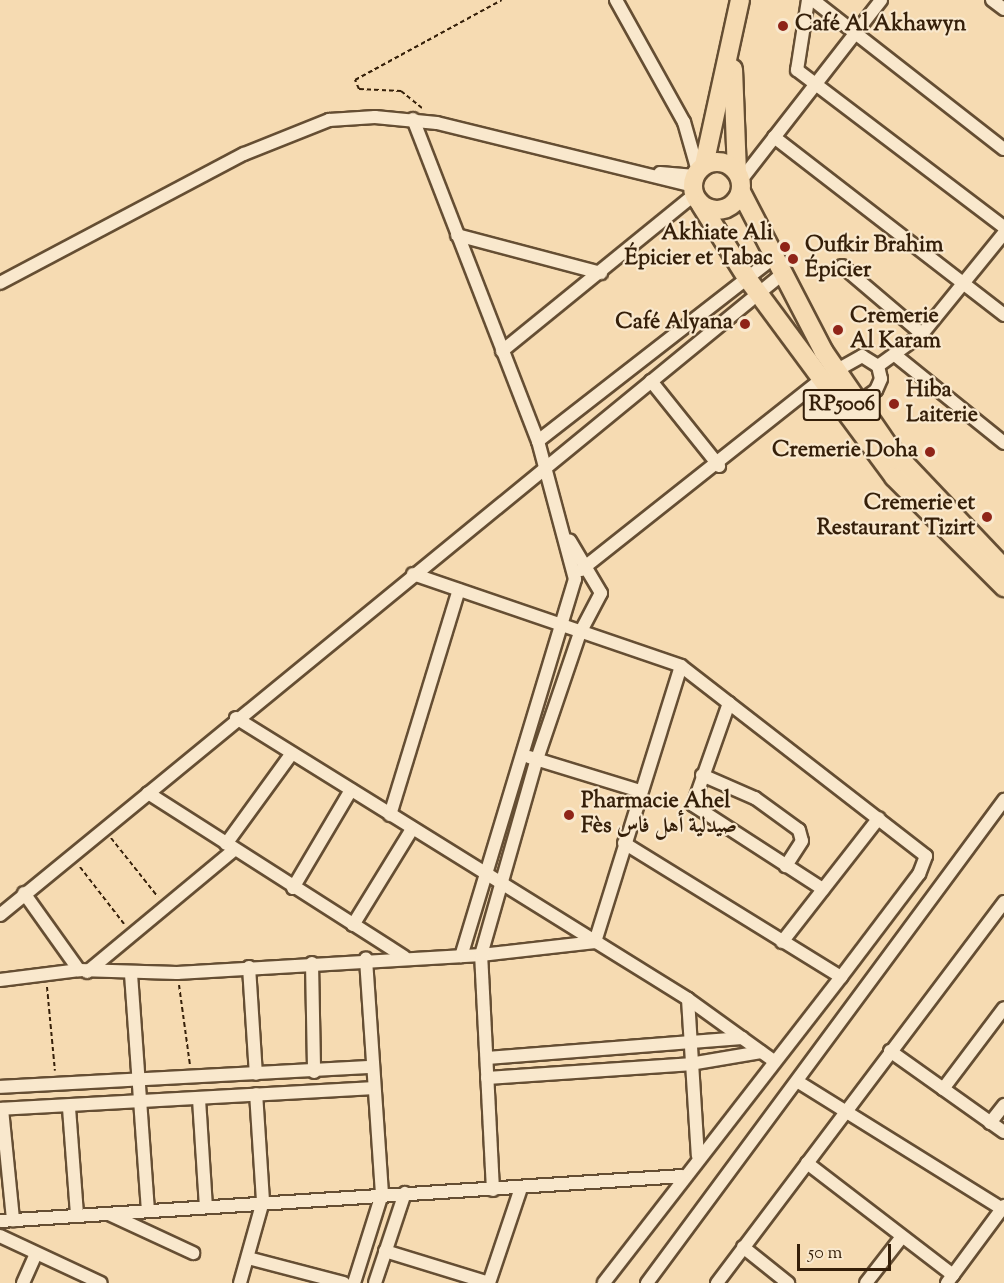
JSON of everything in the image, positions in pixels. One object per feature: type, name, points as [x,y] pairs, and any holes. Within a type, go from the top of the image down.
[{"type":"main road","name":"RP5006","points":[[740,0],[697,183],[747,279],[830,374]]},
{"type":"main road","name":"RP5006","points":[[732,32],[740,182],[776,267],[830,374],[919,505],[1004,587]]},
{"type":"main road","points":[[726,163],[740,182],[724,210],[697,183],[726,163]]},
{"type":"main road","name":"RP5006","points":[[852,407],[925,491],[1004,568]]},
{"type":"street","points":[[616,0],[684,122],[697,183]]},
{"type":"street","points":[[808,0],[794,65],[1004,227]]},
{"type":"street","points":[[813,0],[1004,149]]},
{"type":"street","points":[[740,182],[881,0]]},
{"type":"street","points":[[992,0],[1004,9]]},
{"type":"street","points":[[413,119],[538,441],[567,537],[574,573],[563,626],[461,956]]},
{"type":"street","points":[[0,283],[290,133],[329,120],[413,119],[437,123],[697,183]]},
{"type":"street","points":[[774,137],[1004,315]]},
{"type":"street","points":[[502,351],[601,273],[697,183]]},
{"type":"street","points":[[878,366],[922,334],[1004,232]]},
{"type":"street","points":[[457,235],[601,273]]},
{"type":"street","points":[[842,266],[922,334]]},
{"type":"street","points":[[538,441],[747,279],[776,267]]},
{"type":"street","points":[[0,915],[236,718],[759,293],[776,267]]},
{"type":"street","points":[[895,355],[1004,443]]},
{"type":"street","points":[[574,573],[589,567],[719,466],[830,374],[862,356],[878,366]]},
{"type":"street","points":[[852,407],[879,385],[878,366]]},
{"type":"street","points":[[651,381],[719,466]]},
{"type":"street","points":[[493,1190],[481,955],[498,884],[537,759],[580,633],[601,593],[589,567],[567,537]]},
{"type":"street","points":[[413,574],[681,666],[920,847],[926,859],[841,977],[698,1156],[604,1283]]},
{"type":"street","points":[[390,815],[459,590]]},
{"type":"street","points":[[595,942],[640,791],[681,666]]},
{"type":"street","points":[[729,703],[702,775],[694,808],[823,889]]},
{"type":"street","points":[[236,718],[484,876],[687,999],[774,1061]]},
{"type":"street","points":[[83,971],[166,908],[230,847],[292,753]]},
{"type":"street","points":[[522,755],[640,791]]},
{"type":"street","points":[[702,775],[755,798],[799,830],[802,841],[786,866]]},
{"type":"street","points":[[293,888],[351,790]]},
{"type":"street","points":[[148,793],[405,958]]},
{"type":"street","points":[[647,1283],[800,1083],[1004,800]]},
{"type":"street","points":[[782,942],[879,818]]},
{"type":"street","points":[[353,925],[412,829]]},
{"type":"street","points":[[624,843],[841,977]]},
{"type":"street","points":[[24,893],[83,971]]},
{"type":"street","points":[[717,1283],[1004,902]]},
{"type":"street","points":[[0,980],[83,971],[131,974],[177,973],[366,959],[481,955],[595,942]]},
{"type":"street","points":[[354,1283],[382,1194],[371,1067],[366,959]]},
{"type":"street","points":[[312,963],[314,1072]]},
{"type":"street","points":[[249,967],[256,1074]]},
{"type":"street","points":[[131,974],[148,1210]]},
{"type":"street","points":[[687,999],[698,1156]]},
{"type":"street","points":[[943,1089],[1004,1008]]},
{"type":"street","points":[[487,1058],[689,1046],[742,1038]]},
{"type":"street","points":[[890,1051],[1004,1132]]},
{"type":"street","points":[[487,1078],[690,1064],[761,1052]]},
{"type":"street","points":[[0,1087],[56,1083],[137,1082],[192,1076],[314,1072],[371,1067]]},
{"type":"street","points":[[800,1083],[1003,1208],[950,1279],[807,1163]]},
{"type":"street","points":[[14,1220],[1,1109],[69,1108],[373,1088]]},
{"type":"street","points":[[240,1283],[263,1201],[256,1094]]},
{"type":"street","points":[[200,1099],[206,1206]]},
{"type":"street","points":[[990,1123],[1004,1105]]},
{"type":"street","points":[[69,1108],[77,1215]]},
{"type":"street","points":[[0,1221],[263,1201],[493,1190],[683,1176]]},
{"type":"street","points":[[385,1251],[489,1283],[521,1188]]},
{"type":"street","points":[[375,1283],[405,1193]]},
{"type":"street","points":[[108,1213],[193,1253]]},
{"type":"street","points":[[0,1236],[101,1283]]},
{"type":"street","points":[[866,1283],[901,1238]]},
{"type":"street","points":[[743,1247],[788,1283]]},
{"type":"street","points":[[23,1283],[36,1254]]},
{"type":"street","points":[[248,1258],[344,1283]]},
{"type":"path","points":[[437,123],[405,93],[359,89],[355,79],[502,0]]},
{"type":"path","points":[[104,828],[166,908]]},
{"type":"path","points":[[71,855],[133,935]]},
{"type":"path","points":[[177,973],[192,1076]]},
{"type":"path","points":[[46,975],[56,1083]]},
{"type":"place","name":"Café Al Akhawyn","points":[[783,26]]},
{"type":"place","name":"Akhiate Ali Épicier et Tabac","points":[[785,247]]},
{"type":"place","name":"Oufkir Brahim Épicier","points":[[793,259]]},
{"type":"place","name":"Café Alyana","points":[[745,324]]},
{"type":"place","name":"Cremerie Al Karam","points":[[838,330]]},
{"type":"place","name":"Hiba Laiterie","points":[[894,404]]},
{"type":"place","name":"Cremerie Doha","points":[[930,452]]},
{"type":"place","name":"Cremerie et Restaurant Tizirt","points":[[987,517]]},
{"type":"place","name":"Pharmacie Ahel Fès صيدلية أهل فاس","points":[[569,815]]}]
